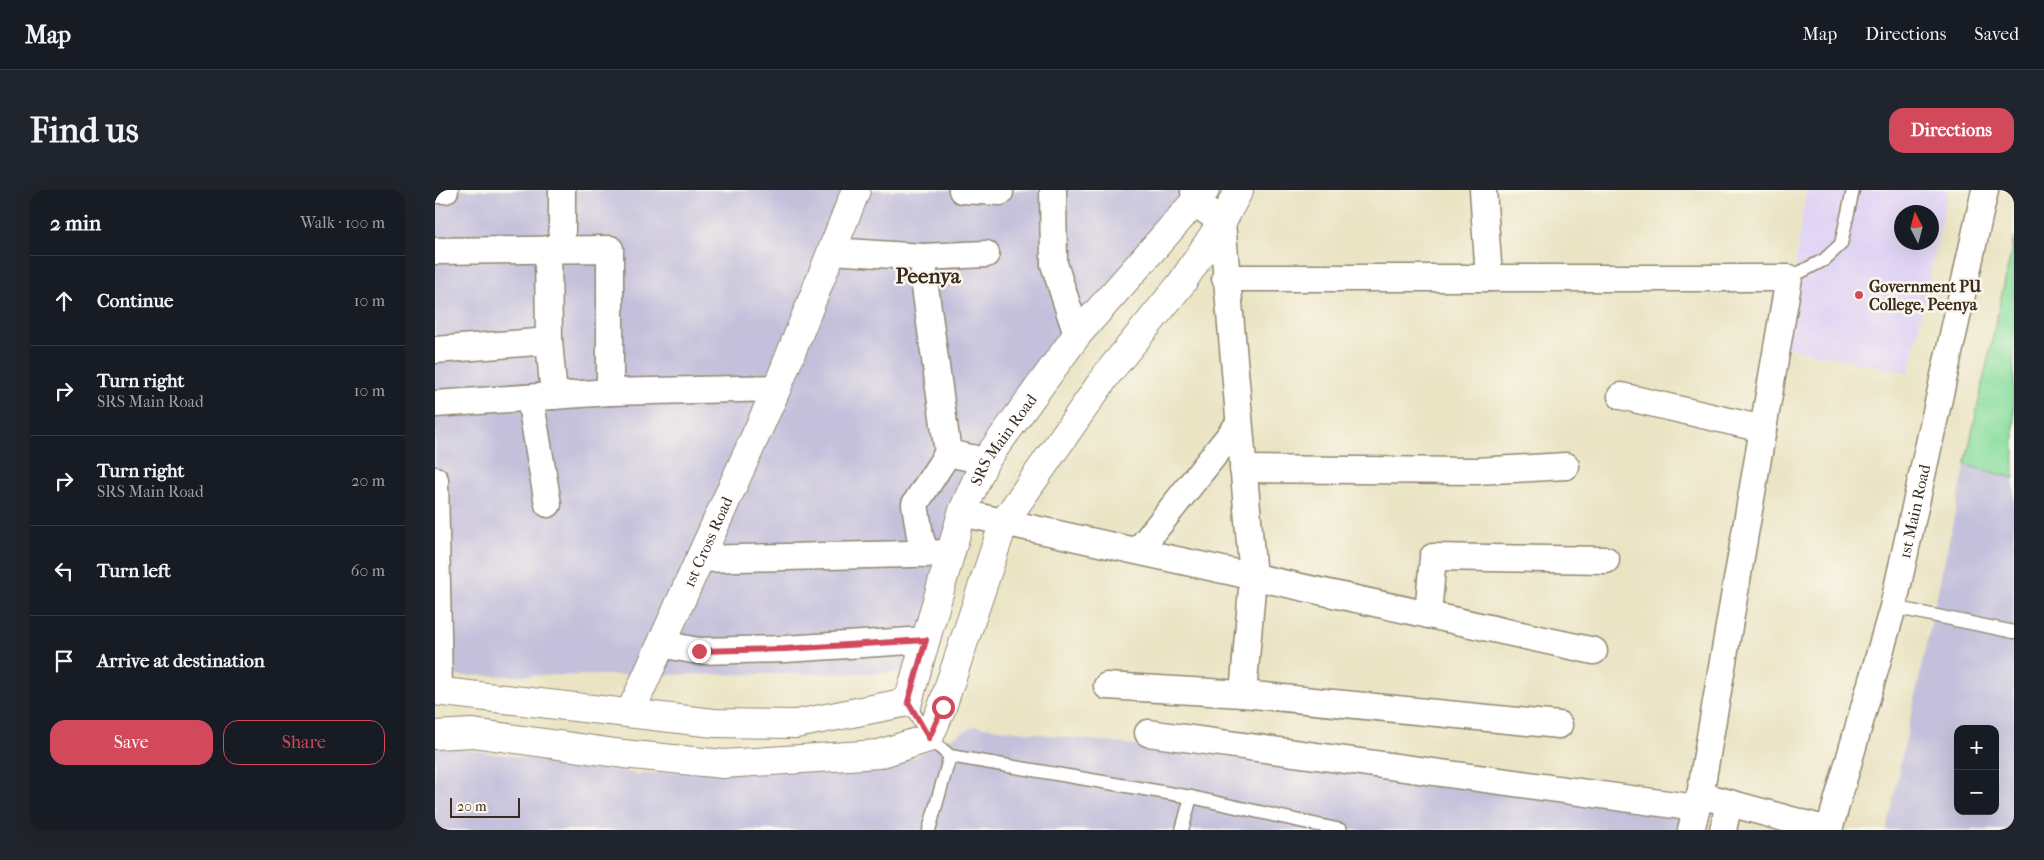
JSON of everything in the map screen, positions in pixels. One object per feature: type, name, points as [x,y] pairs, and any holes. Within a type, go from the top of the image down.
[{"type":"street","points":[[435,190],[445,190]]},
{"type":"street","points":[[548,504],[542,397],[549,341],[555,249],[562,190]]},
{"type":"street","name":"1st Cross Road","points":[[629,713],[777,388],[856,190]]},
{"type":"street","points":[[961,190],[1000,192]]},
{"type":"street","points":[[1053,190],[1054,264],[1077,335]]},
{"type":"street","points":[[435,735],[473,733],[623,754],[723,764],[879,754],[929,738],[967,636],[1004,522],[1066,431],[1109,373],[1181,284],[1222,222],[1239,190]]},
{"type":"street","points":[[1483,190],[1489,278]]},
{"type":"street","name":"1st Main Road","points":[[1148,733],[1696,811],[1729,803],[1824,830],[1893,607],[1985,190]]},
{"type":"street","points":[[1198,194],[1222,222],[1225,278],[1253,577],[1243,694]]},
{"type":"street","name":"SRS Main Road","points":[[908,702],[926,640],[938,554],[962,513],[985,461],[1077,335],[1198,194]]},
{"type":"street","points":[[435,251],[610,249],[610,392]]},
{"type":"street","points":[[832,251],[923,258],[986,254]]},
{"type":"street","points":[[923,258],[925,287],[948,453],[915,504],[920,536],[938,554]]},
{"type":"street","points":[[1225,278],[1789,278],[1696,811]]},
{"type":"street","points":[[435,350],[549,341]]},
{"type":"street","points":[[435,404],[610,392],[777,388]]},
{"type":"street","points":[[1621,396],[1763,428]]},
{"type":"street","points":[[1138,551],[1238,425]]},
{"type":"street","points":[[948,453],[985,461]]},
{"type":"street","points":[[1243,469],[1477,471],[1566,466]]},
{"type":"street","points":[[435,480],[437,691],[714,723],[796,724],[908,702]]},
{"type":"street","points":[[962,513],[1594,651]]},
{"type":"street","points":[[699,559],[938,554]]},
{"type":"street","points":[[1428,615],[1433,557],[1606,560]]},
{"type":"street","points":[[661,644],[699,651],[785,649],[926,640]]},
{"type":"street","points":[[1107,686],[1243,694],[1559,725]]},
{"type":"street","points":[[1723,830],[1729,803]]},
{"type":"lane","points":[[1789,278],[1824,260],[1841,244],[1853,190]]},
{"type":"lane","points":[[1893,607],[2014,632]]},
{"type":"lane","points":[[908,702],[929,738],[950,756],[1191,797],[1341,830]]},
{"type":"lane","points":[[929,830],[950,756]]},
{"type":"lane","points":[[1182,830],[1191,797]]},
{"type":"shaded area","points":[[435,190],[1185,190],[982,442],[924,673],[435,676]]},
{"type":"shaded area","name":"Government PU College, Peenya","points":[[1806,190],[1948,190],[1939,232],[1939,205],[1894,205],[1894,250],[1935,250],[1909,373],[1784,347]]},
{"type":"shaded area","points":[[2014,238],[2014,830],[1886,830],[2001,301]]},
{"type":"shaded area","points":[[975,726],[1685,811],[1680,830],[435,830],[435,745],[639,774],[914,757]]},
{"type":"green space","points":[[2014,238],[2014,478],[1965,465]]},
{"type":"place","name":"Government PU College, Peenya","points":[[1859,295]]},
{"type":"district","name":"Peenya","points":[[928,276]]},
{"type":"route","points":[[699,651],[785,649],[926,640],[908,702],[929,738],[943,707]]}]
